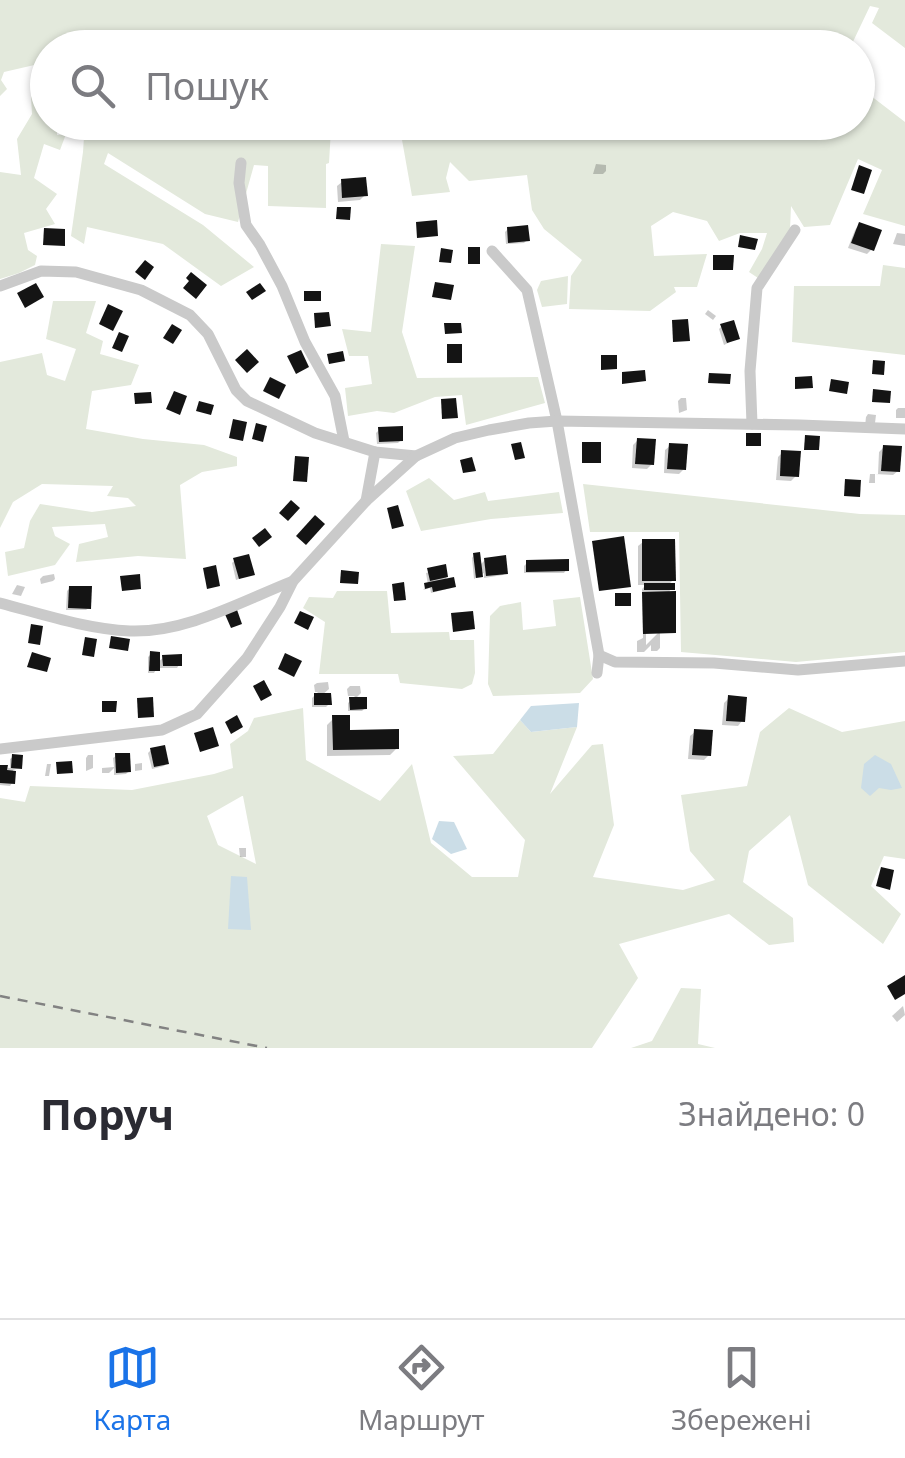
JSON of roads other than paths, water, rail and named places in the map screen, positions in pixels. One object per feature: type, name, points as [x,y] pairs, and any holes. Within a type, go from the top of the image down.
[{"type":"street","points":[[241,163],[239,183],[246,225],[282,286],[335,396],[344,441]]},
{"type":"street","points":[[752,424],[750,370],[757,288],[795,230]]},
{"type":"street","points":[[492,251],[527,290],[558,421],[599,656],[597,672]]},
{"type":"street","points":[[0,286],[41,271],[76,272],[140,290],[190,315],[208,334],[236,390],[247,402],[315,433],[375,452],[416,456]]},
{"type":"street","points":[[0,748],[162,730],[196,714],[247,658],[293,581],[366,501],[416,456],[455,438],[558,421],[905,430]]},
{"type":"street","points":[[366,501],[375,452]]},
{"type":"street","points":[[0,604],[82,624],[132,631],[204,617],[293,581]]},
{"type":"street","points":[[599,656],[616,662],[714,663],[798,670],[905,661]]},
{"type":"water","points":[[579,703],[577,727],[531,732],[520,720],[531,706]]},
{"type":"water","points":[[875,755],[891,764],[902,788],[879,788],[870,796],[861,788],[864,764]]},
{"type":"water","points":[[439,821],[454,822],[467,849],[451,854],[432,839]]},
{"type":"water","points":[[231,876],[247,877],[251,930],[228,929]]},
{"type":"railway","points":[[0,996],[267,1048]]}]
